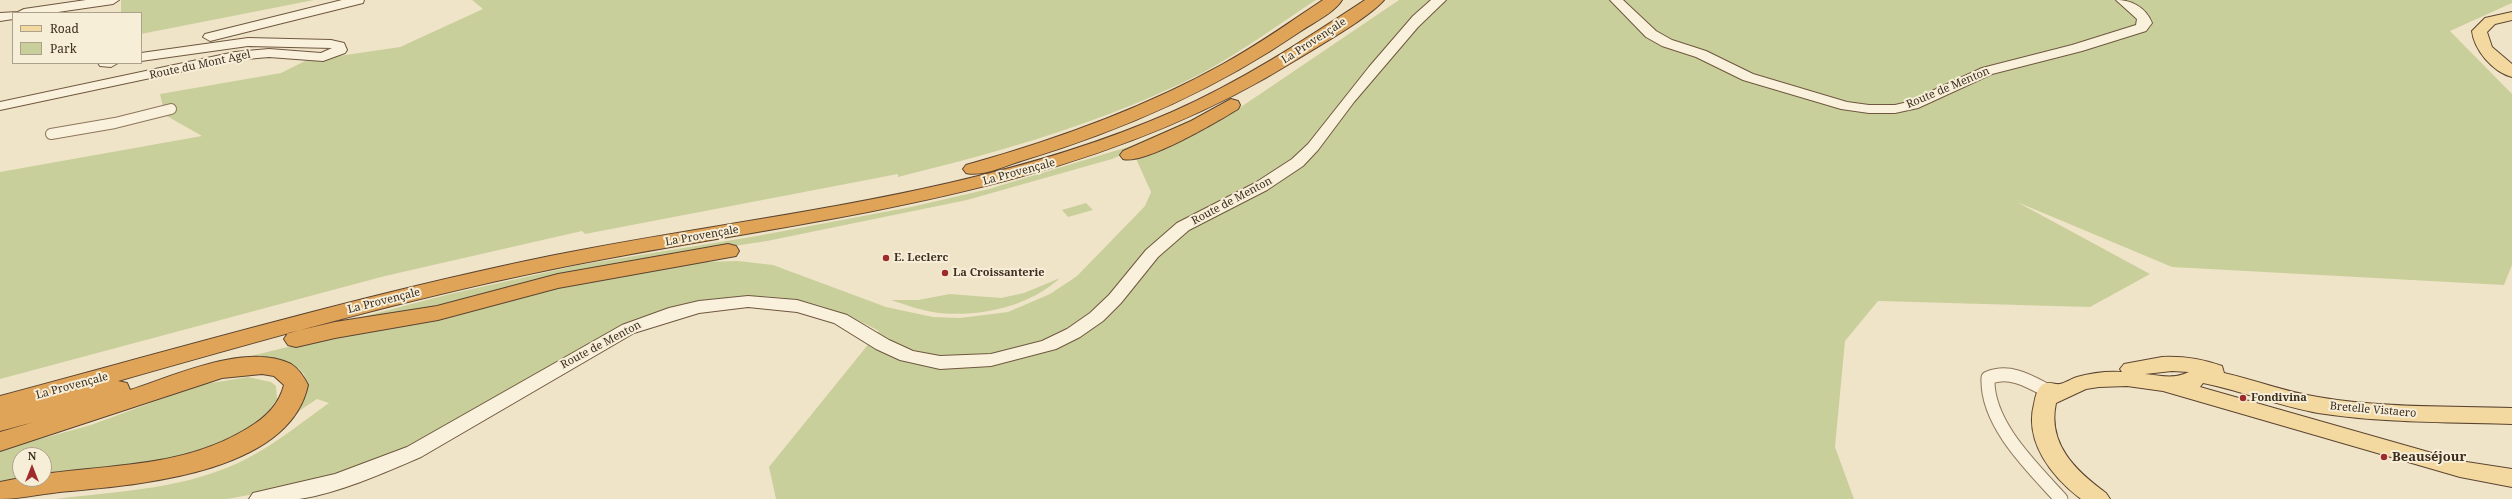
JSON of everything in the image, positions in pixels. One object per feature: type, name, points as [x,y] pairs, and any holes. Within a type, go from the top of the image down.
[{"type":"highway","name":"La Provençale","points":[[0,392],[304,308],[453,271],[596,242],[848,197],[935,179],[1007,159],[1102,128],[1181,94],[1242,61],[1334,0]]},
{"type":"highway","name":"La Provençale","points":[[0,405],[337,312],[441,286],[556,262],[879,205],[954,189],[1040,166],[1129,136],[1195,109],[1260,75],[1376,0]]},
{"type":"highway","points":[[1130,155],[1198,125],[1233,104],[1295,61],[1343,22]]},
{"type":"highway","points":[[0,422],[314,334],[415,318],[459,308],[529,287],[728,250]]},
{"type":"highway","points":[[0,442],[219,370],[238,367],[268,366],[287,373],[296,385],[291,403],[271,425],[240,446],[203,460],[136,475],[56,482],[0,492]]},
{"type":"main road","points":[[31,12],[113,0]]},
{"type":"main road","points":[[142,50],[176,45],[220,35],[358,0]]},
{"type":"main road","name":"Route de Menton","points":[[260,499],[340,481],[414,452],[628,329],[664,314],[689,307],[722,302],[749,302],[781,304],[823,312],[854,325],[891,349],[917,359],[953,363],[985,361],[1027,353],[1062,340],[1094,318],[1113,301],[1145,259],[1167,239],[1206,212],[1274,180],[1312,148],[1361,84],[1424,11],[1440,0]]},
{"type":"main road","name":"Route de Menton","points":[[1616,0],[1655,37],[1701,54],[1741,74],[1846,106],[1877,110],[1913,105],[1987,70],[2099,42],[2141,28],[2145,24],[2143,17],[2122,0]]},
{"type":"main road","points":[[0,17],[12,15]]},
{"type":"main road","points":[[2509,17],[2490,21],[2482,26],[2478,31],[2479,39],[2485,50],[2512,72]]},
{"type":"main road","name":"Route du Mont Agel","points":[[0,106],[109,85],[240,55],[269,53],[323,57],[334,54],[340,50],[340,46],[331,44],[265,41],[142,57]]},
{"type":"main road","points":[[2098,499],[2083,489],[2063,468],[2049,448],[2042,424],[2043,409],[2057,383],[2088,373],[2131,369],[2177,380],[2263,414],[2281,417],[2460,469],[2512,478]]},
{"type":"main road","name":"Bretelle Vistaero","points":[[2177,380],[2193,379],[2201,375],[2237,383],[2264,393],[2318,405],[2382,412],[2512,416]]},
{"type":"main road","points":[[2050,395],[2089,381],[2120,378],[2177,380]]},
{"type":"street","points":[[51,134],[115,123],[171,109]]},
{"type":"street","points":[[2050,395],[2010,375],[1996,374],[1988,378],[1987,386],[1999,425],[2009,442],[2061,499]]},
{"type":"green space","points":[[121,0],[314,0],[142,34],[142,12],[121,12]]},
{"type":"green space","points":[[472,0],[1316,0],[1233,55],[1204,72],[1167,90],[1130,106],[1054,134],[1015,146],[898,177],[898,174],[585,234],[582,231],[385,276],[0,379],[0,172],[202,136],[165,115],[160,94],[281,73],[305,61],[400,47],[483,9]]},
{"type":"green space","points":[[1399,0],[2512,0],[2512,3],[2450,31],[2512,94],[2512,265],[2504,285],[2172,267],[2017,202],[2150,274],[2090,307],[1878,301],[1845,341],[1835,447],[1854,499],[776,499],[769,467],[879,331],[853,318],[807,302],[784,298],[738,297],[684,305],[423,441],[381,460],[320,482],[227,499],[55,499],[154,487],[202,476],[226,468],[269,446],[329,403],[317,399],[293,415],[303,398],[307,385],[304,375],[297,367],[287,362],[273,359],[243,358],[312,341],[436,321],[547,288],[703,262],[738,261],[773,265],[886,307],[933,317],[960,318],[1008,312],[1050,294],[1077,276],[1145,206],[1151,192],[1137,161],[1138,157],[1235,111]]},
{"type":"green space","points":[[1227,104],[1168,135],[1112,159],[967,200],[767,241],[701,251],[441,307],[331,325],[450,294],[579,265],[757,236],[911,207],[989,189],[1131,146]]},
{"type":"green space","points":[[1086,203],[1093,210],[1068,217],[1062,210]]},
{"type":"green space","points":[[1060,278],[1034,296],[1019,303],[987,311],[955,314],[939,313],[891,300],[918,300],[950,294],[1001,298],[1024,293]]},
{"type":"green space","points":[[248,377],[271,382],[276,386],[277,399],[264,417],[254,427],[191,456],[52,475],[52,447],[12,447],[12,481],[0,485],[0,450],[91,425],[199,385]]},
{"type":"place","name":"E. Leclerc","points":[[886,258]]},
{"type":"place","name":"La Croissanterie","points":[[945,273]]},
{"type":"place","name":"Fondivina","points":[[2243,398]]},
{"type":"place","name":"Beauséjour","points":[[2384,457]]}]
